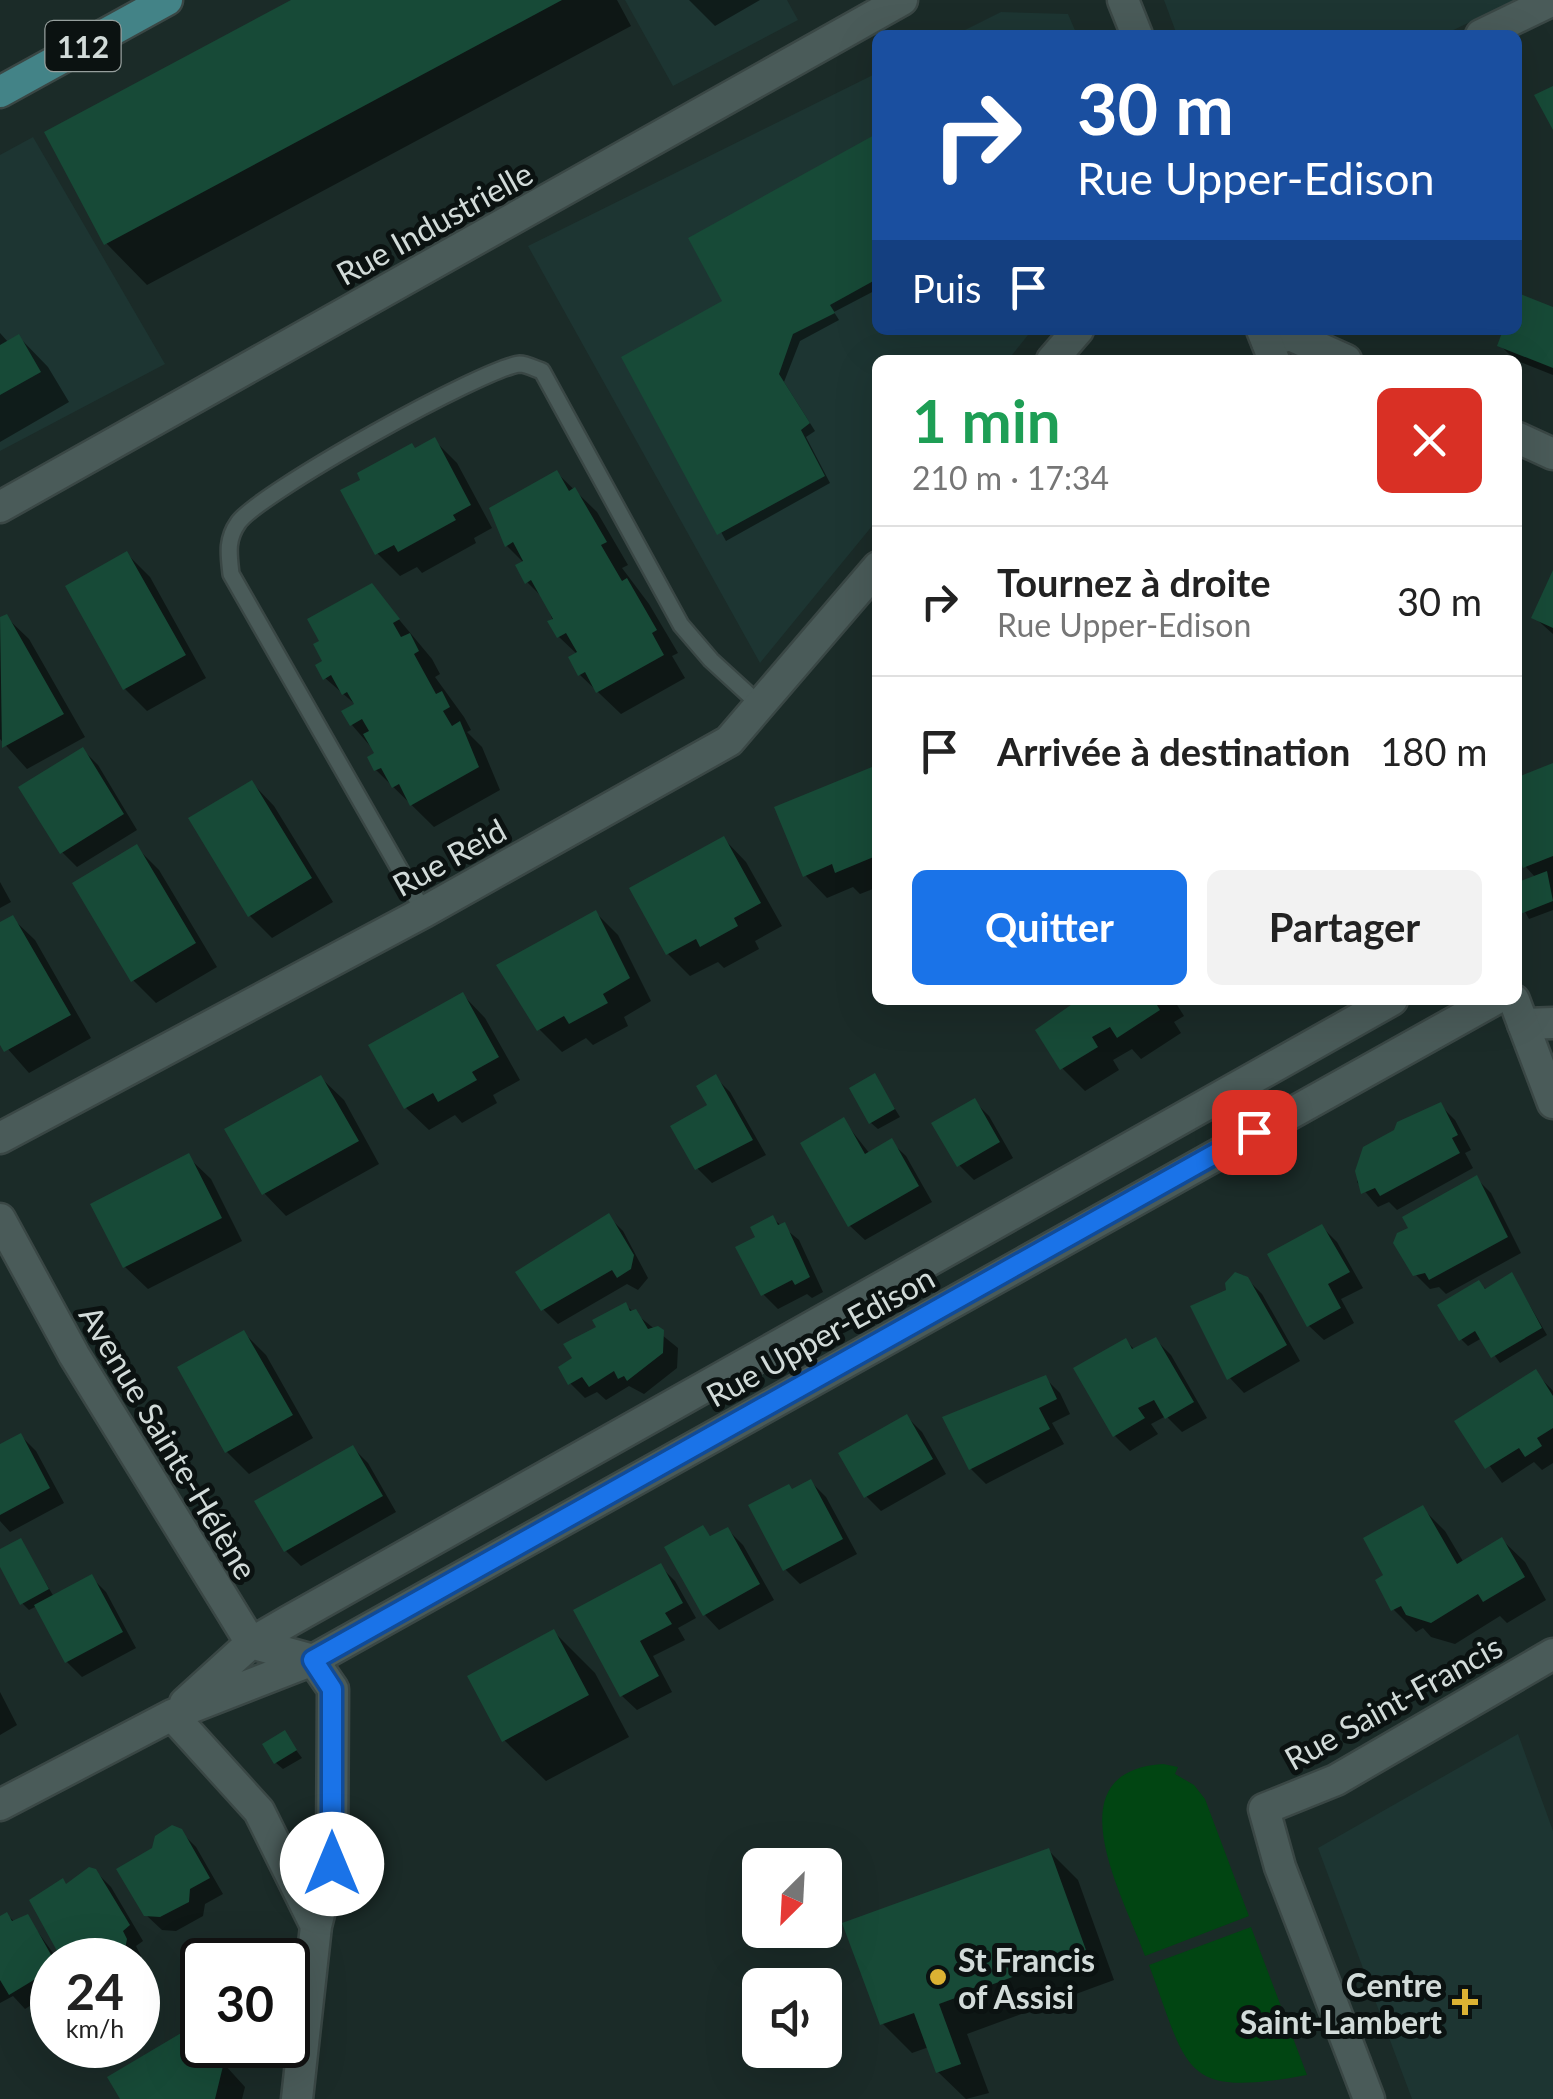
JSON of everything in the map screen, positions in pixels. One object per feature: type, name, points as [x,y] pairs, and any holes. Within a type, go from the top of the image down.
[{"type":"main road","name":"112","points":[[0,92],[166,0]]},
{"type":"street","name":"Rue Industrielle","points":[[0,507],[902,0]]},
{"type":"street","points":[[1122,0],[1135,30]]},
{"type":"street","points":[[1491,30],[1553,0]]},
{"type":"street","points":[[1056,355],[1074,335]]},
{"type":"street","points":[[1290,335],[1335,355]]},
{"type":"street","points":[[1522,440],[1553,454]]},
{"type":"street","name":"Rue Reid","points":[[0,1138],[424,912],[728,741],[872,573]]},
{"type":"street","name":"Rue Upper-Edison","points":[[172,1715],[251,1643],[1383,1005]]},
{"type":"street","name":"Rue Upper-Edison","points":[[0,1805],[172,1715],[313,1660],[1485,1005]]},
{"type":"street","points":[[1530,1016],[1553,1102]]},
{"type":"street","name":"Avenue Sainte-Hélène","points":[[0,1218],[74,1355],[251,1643]]},
{"type":"street","points":[[251,1643],[313,1660],[332,1689],[332,1864],[316,1926],[298,2099]]},
{"type":"street","name":"Rue Saint-Francis","points":[[1369,2099],[1280,1868],[1264,1809],[1336,1780],[1553,1654]]},
{"type":"street","points":[[172,1715],[259,1811],[316,1926]]},
{"type":"lane","points":[[424,912],[230,574],[228,542],[239,520],[269,494],[404,416],[520,364],[542,370],[682,625],[711,660],[760,705]]},
{"type":"shaded area","points":[[625,0],[787,0],[798,20],[673,86]]},
{"type":"shaded area","points":[[1164,0],[1516,0],[1453,30],[1175,30]]},
{"type":"shaded area","points":[[1001,12],[1068,14],[1075,30],[965,30]]},
{"type":"shaded area","points":[[872,75],[872,335],[1028,335],[1012,355],[872,355],[872,526],[760,663],[528,246]]},
{"type":"shaded area","points":[[33,137],[165,364],[0,451],[0,155]]},
{"type":"shaded area","name":"Centre Saint-Lambert","points":[[1518,1734],[1553,1831],[1553,2099],[1412,2099],[1318,1848]]},
{"type":"green space","points":[[1163,1764],[1178,1767],[1175,1774],[1194,1785],[1205,1799],[1249,1916],[1145,1956],[1112,1872],[1104,1841],[1103,1813],[1110,1789],[1129,1772]]},
{"type":"green space","points":[[1251,1927],[1307,2075],[1235,2083],[1213,2079],[1196,2069],[1173,2031],[1149,1965]]},
{"type":"building","points":[[291,0],[562,0],[104,245],[44,132]]},
{"type":"building","points":[[1553,86],[1553,130],[1534,95]]},
{"type":"building","points":[[872,136],[872,282],[830,305],[835,313],[793,334],[779,374],[810,423],[801,430],[825,476],[717,535],[621,357],[722,301],[688,238]]},
{"type":"building","points":[[1522,295],[1553,307],[1553,368],[1497,346],[1501,335],[1522,335]]},
{"type":"building","points":[[19,334],[41,372],[0,395],[0,345]]},
{"type":"building","points":[[435,437],[471,505],[453,515],[456,520],[398,552],[394,545],[375,555],[340,490],[360,480],[357,473],[412,443],[415,448]]},
{"type":"building","points":[[557,470],[569,491],[575,487],[607,542],[601,545],[622,581],[627,578],[657,630],[652,633],[664,655],[596,693],[585,672],[578,676],[568,657],[577,652],[566,633],[557,638],[547,621],[553,619],[531,580],[525,584],[515,565],[523,561],[513,542],[505,547],[489,508]]},
{"type":"building","points":[[127,551],[186,655],[123,690],[65,586]]},
{"type":"building","points":[[1553,570],[1553,628],[1531,618]]},
{"type":"building","points":[[372,583],[400,619],[393,623],[401,637],[410,633],[419,651],[414,654],[436,694],[442,691],[450,707],[443,711],[452,726],[460,721],[479,767],[410,806],[399,784],[392,788],[381,768],[374,771],[367,757],[374,753],[363,734],[369,731],[362,719],[350,726],[341,711],[354,704],[347,692],[342,695],[331,675],[323,680],[315,665],[322,661],[313,644],[319,641],[307,619]]},
{"type":"building","points":[[7,614],[64,714],[2,748],[0,617]]},
{"type":"building","points":[[83,747],[124,814],[60,854],[18,787]]},
{"type":"building","points":[[1553,763],[1553,856],[1523,868],[1522,865],[1522,775]]},
{"type":"building","points":[[872,767],[872,858],[835,873],[832,864],[803,877],[774,807]]},
{"type":"building","points":[[252,780],[312,878],[248,917],[188,818]]},
{"type":"building","points":[[724,836],[761,903],[734,918],[738,926],[700,947],[696,939],[666,955],[629,888]]},
{"type":"building","points":[[137,844],[196,943],[131,982],[72,883]]},
{"type":"building","points":[[1547,871],[1553,901],[1522,913],[1522,880]]},
{"type":"building","points":[[596,910],[630,978],[603,994],[608,1003],[569,1024],[564,1016],[537,1031],[496,965]]},
{"type":"building","points":[[13,915],[71,1015],[4,1052],[0,1045],[0,922]]},
{"type":"building","points":[[463,992],[499,1057],[472,1072],[477,1080],[438,1102],[433,1093],[404,1109],[368,1045]]},
{"type":"building","points":[[1071,1005],[1157,1005],[1160,1010],[1117,1038],[1110,1027],[1092,1037],[1098,1047],[1060,1070],[1035,1030]]},
{"type":"building","points":[[875,1073],[895,1109],[869,1124],[849,1088]]},
{"type":"building","points":[[716,1074],[753,1140],[695,1170],[670,1126],[707,1105],[696,1086]]},
{"type":"building","points":[[321,1075],[359,1141],[262,1195],[224,1129]]},
{"type":"building","points":[[975,1098],[1000,1142],[957,1167],[931,1123]]},
{"type":"building","points":[[1441,1102],[1458,1135],[1452,1138],[1460,1153],[1380,1196],[1375,1188],[1361,1194],[1355,1171],[1363,1147],[1394,1130],[1397,1122]]},
{"type":"building","points":[[844,1117],[865,1154],[892,1138],[919,1186],[848,1227],[800,1143]]},
{"type":"building","points":[[189,1153],[222,1218],[123,1268],[90,1204]]},
{"type":"building","points":[[1477,1175],[1508,1237],[1429,1280],[1425,1273],[1413,1276],[1393,1243],[1397,1233],[1408,1228],[1402,1217]]},
{"type":"building","points":[[609,1213],[634,1255],[631,1269],[617,1278],[612,1270],[541,1311],[515,1272]]},
{"type":"building","points":[[773,1215],[778,1225],[785,1222],[810,1277],[795,1285],[792,1280],[761,1296],[735,1247],[755,1237],[750,1227]]},
{"type":"building","points":[[1322,1224],[1350,1272],[1328,1284],[1341,1308],[1307,1327],[1267,1254]]},
{"type":"building","points":[[1235,1272],[1248,1277],[1287,1345],[1227,1380],[1190,1306],[1226,1290],[1225,1283]]},
{"type":"building","points":[[1512,1272],[1542,1328],[1491,1358],[1475,1331],[1459,1341],[1437,1305],[1479,1280],[1485,1289]]},
{"type":"building","points":[[626,1302],[630,1311],[636,1309],[648,1329],[658,1326],[664,1330],[663,1353],[627,1381],[624,1376],[618,1379],[614,1371],[589,1387],[582,1377],[568,1385],[558,1367],[572,1358],[563,1344],[596,1327],[592,1320]]},
{"type":"building","points":[[244,1330],[293,1415],[225,1453],[177,1367]]},
{"type":"building","points":[[1156,1337],[1194,1402],[1165,1419],[1154,1400],[1138,1408],[1145,1418],[1113,1437],[1073,1368],[1126,1338],[1132,1349]]},
{"type":"building","points":[[1536,1369],[1553,1396],[1553,1428],[1537,1438],[1542,1446],[1525,1457],[1519,1448],[1485,1469],[1454,1421]]},
{"type":"building","points":[[1046,1375],[1057,1399],[1039,1408],[1050,1429],[969,1470],[942,1417]]},
{"type":"building","points":[[907,1414],[933,1459],[864,1498],[838,1453]]},
{"type":"building","points":[[21,1433],[50,1488],[0,1515],[0,1444]]},
{"type":"building","points":[[353,1445],[383,1496],[284,1552],[254,1501]]},
{"type":"building","points":[[811,1479],[843,1539],[783,1571],[748,1505],[789,1484],[792,1489]]},
{"type":"building","points":[[1423,1505],[1457,1564],[1502,1537],[1525,1577],[1483,1602],[1478,1594],[1431,1623],[1406,1615],[1401,1606],[1391,1611],[1375,1580],[1383,1575],[1363,1538]]},
{"type":"building","points":[[703,1525],[710,1536],[728,1527],[760,1584],[703,1616],[664,1547]]},
{"type":"building","points":[[21,1538],[49,1589],[20,1605],[0,1567],[0,1549]]},
{"type":"building","points":[[661,1563],[683,1603],[665,1613],[672,1624],[640,1641],[659,1676],[620,1697],[573,1610]]},
{"type":"building","points":[[92,1574],[123,1632],[65,1663],[34,1605]]},
{"type":"building","points":[[554,1629],[589,1695],[502,1742],[467,1676]]},
{"type":"building","points":[[285,1730],[297,1750],[274,1764],[262,1744]]},
{"type":"building","points":[[172,1825],[182,1829],[210,1878],[190,1889],[189,1902],[160,1917],[144,1916],[116,1869],[152,1848],[155,1836]]},
{"type":"building","name":"St Francis of Assisi","points":[[1049,1848],[1086,1950],[939,2004],[961,2064],[936,2073],[914,2013],[880,2025],[842,1923]]},
{"type":"building","points":[[89,1867],[96,1869],[130,1925],[123,1931],[126,1938],[50,1938],[29,1900],[63,1878],[66,1884]]},
{"type":"building","points":[[7,1912],[12,1921],[28,1914],[42,1938],[30,1938],[30,1982],[9,1995],[0,1980],[0,1916]]},
{"type":"building","points":[[180,2034],[180,2068],[223,2068],[215,2099],[120,2099],[107,2077],[122,2068],[160,2068],[160,2046]]},
{"type":"place","name":"St Francis of Assisi","points":[[938,1977]]},
{"type":"place","name":"Centre Saint-Lambert","points":[[1465,2002]]},
{"type":"route","points":[[332,1864],[332,1689],[313,1660],[1254,1132]]}]
